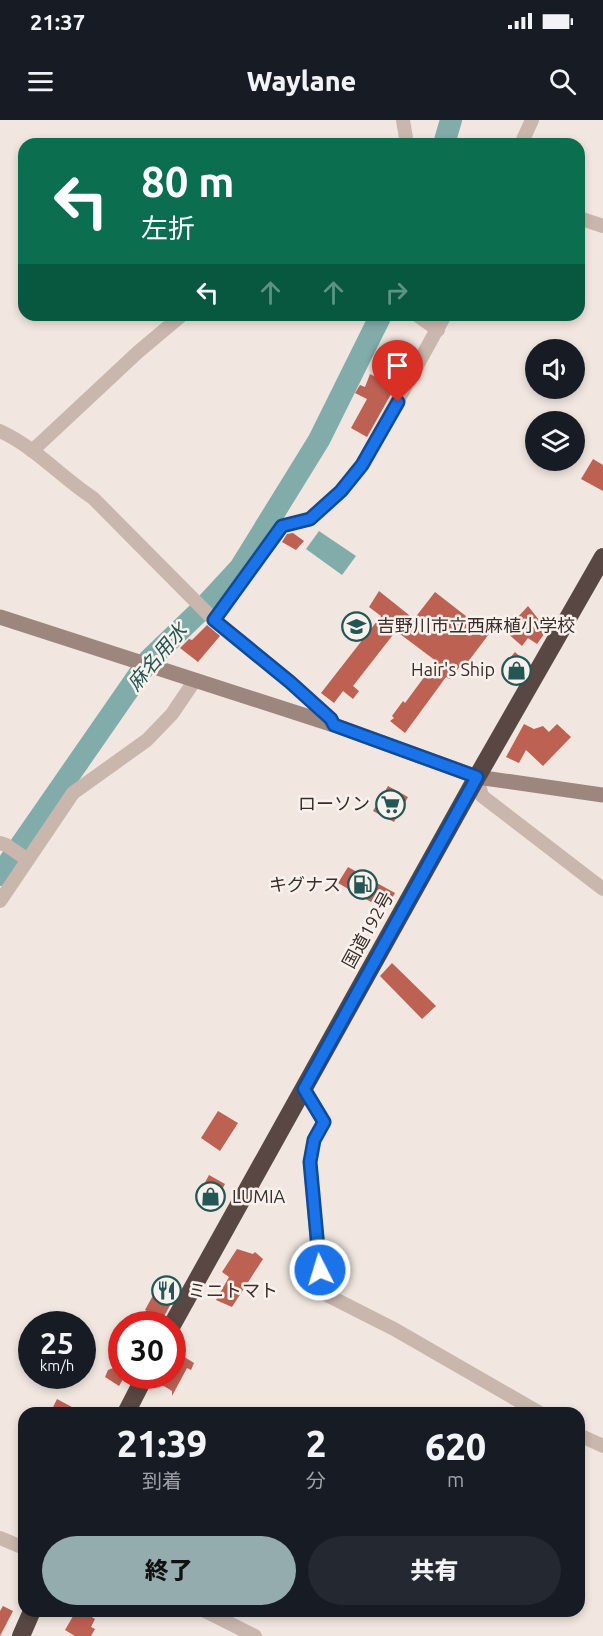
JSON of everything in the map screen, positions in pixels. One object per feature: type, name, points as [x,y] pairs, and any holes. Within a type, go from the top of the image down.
[{"type":"highway","name":"国道192号","points":[[180,1311],[477,777],[603,557]]},
{"type":"highway","points":[[129,1407],[138,1389]]},
{"type":"highway","points":[[21,1636],[29,1617]]},
{"type":"main road","points":[[0,617],[334,725],[477,777],[603,795]]},
{"type":"street","points":[[403,120],[406,138]]},
{"type":"street","points":[[524,138],[532,120]]},
{"type":"street","points":[[585,220],[603,226]]},
{"type":"street","points":[[32,451],[138,352],[175,321]]},
{"type":"street","points":[[425,321],[438,330]]},
{"type":"street","points":[[212,618],[282,526],[310,519],[341,491],[355,473],[398,402],[442,321]]},
{"type":"street","points":[[0,431],[20,440],[77,488],[93,498],[212,618],[290,682],[331,719],[334,725]]},
{"type":"street","points":[[0,900],[73,793],[147,740],[172,714],[195,680]]},
{"type":"street","points":[[477,777],[482,796],[603,889]]},
{"type":"street","points":[[3,844],[28,860]]},
{"type":"street","points":[[304,1089],[324,1122],[314,1140],[310,1162],[321,1292],[394,1329],[530,1407]]},
{"type":"street","points":[[585,1438],[603,1446]]},
{"type":"street","points":[[0,1538],[18,1546]]},
{"type":"street","points":[[217,1617],[255,1636]]},
{"type":"water","points":[[319,531],[356,556],[342,575],[306,549]]},
{"type":"building","points":[[370,374],[395,387],[367,437],[351,428],[367,399],[355,393],[360,385],[365,387]]},
{"type":"building","points":[[593,459],[603,465],[603,491],[581,479]]},
{"type":"building","points":[[293,533],[304,541],[296,550],[282,542],[287,534]]},
{"type":"building","points":[[379,591],[414,619],[435,592],[489,634],[464,667],[461,665],[450,679],[446,677],[405,733],[390,721],[394,718],[392,716],[403,701],[405,703],[436,661],[396,631],[353,686],[359,691],[353,699],[343,691],[334,703],[321,693],[381,616],[369,607]]},
{"type":"building","points":[[528,606],[547,630],[537,644],[528,638],[522,646],[505,631]]},
{"type":"building","points":[[207,625],[220,636],[198,662],[180,648]]},
{"type":"building","points":[[515,652],[528,664],[519,681],[504,665]]},
{"type":"building","points":[[524,724],[534,729],[543,726],[549,732],[557,724],[571,737],[543,766],[526,750],[519,763],[506,757]]},
{"type":"building","name":"ローソン","points":[[388,786],[408,797],[394,822],[373,811]]},
{"type":"building","points":[[348,867],[395,893],[385,910],[338,883]]},
{"type":"building","points":[[392,963],[436,1006],[422,1019],[380,976]]},
{"type":"building","points":[[218,1111],[238,1123],[220,1151],[201,1138]]},
{"type":"building","points":[[209,1175],[225,1184],[213,1206],[197,1197]]},
{"type":"building","points":[[237,1249],[253,1254],[255,1252],[263,1259],[232,1307],[216,1300],[229,1277],[222,1272]]},
{"type":"building","points":[[162,1279],[179,1289],[167,1311],[145,1310]]},
{"type":"building","points":[[186,1358],[194,1363],[191,1370],[187,1368],[186,1370]]},
{"type":"building","points":[[57,1399],[72,1407],[53,1407]]},
{"type":"building","points":[[3,1606],[13,1611],[0,1636],[0,1611]]},
{"type":"building","points":[[73,1617],[95,1619],[91,1627],[95,1629],[91,1636],[75,1636],[65,1630]]},
{"type":"waterway","name":"麻名用水","points":[[446,138],[451,120]]},
{"type":"waterway","name":"麻名用水","points":[[0,875],[149,660],[203,608],[240,568],[319,440],[378,321]]},
{"type":"place","name":"吉野川市立西麻植小学校","points":[[356,626]]},
{"type":"place","name":"Hair's Ship","points":[[516,670]]},
{"type":"place","name":"ローソン","points":[[391,804]]},
{"type":"place","name":"キグナス","points":[[362,885]]},
{"type":"place","name":"LUMIA","points":[[211,1197]]},
{"type":"place","name":"ミニトマト","points":[[167,1291]]},
{"type":"route","points":[[320,1270],[310,1162],[314,1140],[324,1122],[304,1089],[477,777],[334,725],[331,719],[290,682],[214,620],[282,526],[310,519],[341,491],[362,465],[398,402]]}]
